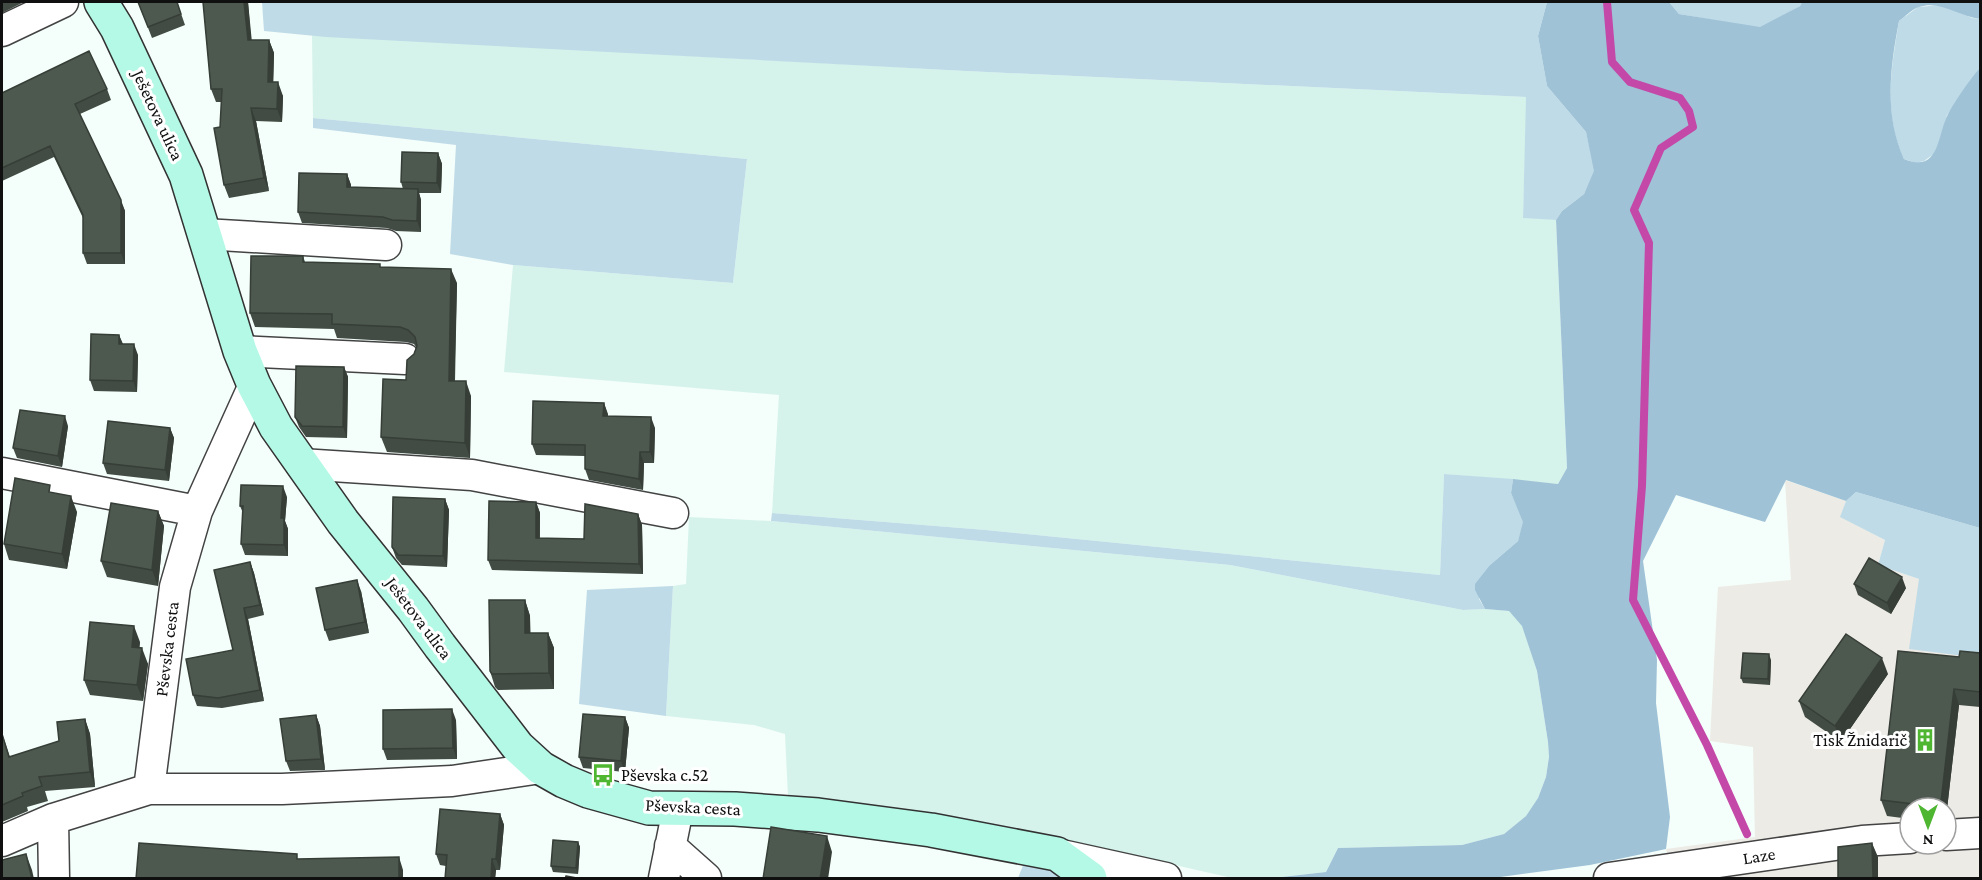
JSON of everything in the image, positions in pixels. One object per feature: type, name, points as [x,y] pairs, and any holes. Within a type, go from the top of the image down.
[{"type":"street","points":[[2,31],[63,2]]},
{"type":"street","name":"Ješetova ulica","points":[[101,2],[117,28],[186,176],[240,351],[276,428],[343,522],[413,609],[518,747],[541,768]]},
{"type":"street","points":[[204,234],[386,245]]},
{"type":"street","points":[[240,351],[405,358]]},
{"type":"street","points":[[2,473],[197,511],[254,385]]},
{"type":"street","points":[[302,464],[472,475],[674,513]]},
{"type":"street","name":"Pševska cesta","points":[[149,789],[175,587],[197,511]]},
{"type":"street","points":[[2,841],[53,819],[149,789],[282,789],[452,781],[541,768]]},
{"type":"street","name":"Pševska cesta","points":[[541,768],[564,781],[612,799],[649,808],[735,809],[818,815],[931,830],[1057,854],[1090,879]]},
{"type":"street","points":[[664,879],[678,808]]},
{"type":"street","points":[[53,819],[54,879]]},
{"type":"street","points":[[1958,834],[1980,833]]},
{"type":"street","name":"Laze","points":[[1609,879],[1862,841],[1898,838]]},
{"type":"street","points":[[670,846],[706,879]]},
{"type":"street","points":[[1057,854],[1166,879]]},
{"type":"shaded area","points":[[262,2],[1547,2],[1538,36],[1547,86],[1586,132],[1595,171],[1584,194],[1562,211],[1556,220],[1523,218],[1526,97],[966,71],[326,37],[264,31]]},
{"type":"shaded area","points":[[1547,2],[1669,2],[1679,14],[1760,27],[1800,6],[1802,2],[1980,2],[1980,19],[1943,7],[1927,5],[1916,8],[1899,21],[1891,74],[1891,108],[1904,159],[1916,162],[1925,161],[1935,150],[1951,109],[1980,68],[1980,528],[1856,492],[1846,501],[1786,480],[1765,522],[1676,495],[1643,561],[1657,660],[1656,703],[1670,817],[1666,849],[1590,865],[1493,878],[1273,878],[1326,872],[1338,848],[1462,845],[1504,834],[1526,816],[1538,798],[1546,777],[1549,757],[1548,742],[1537,671],[1522,626],[1509,611],[1485,609],[1475,590],[1475,584],[1490,565],[1518,541],[1523,522],[1511,493],[1513,479],[1558,484],[1567,468],[1556,220],[1562,211],[1584,194],[1594,171],[1586,132],[1547,86],[1538,36]]},
{"type":"shaded area","points":[[1669,2],[1802,2],[1800,6],[1760,28],[1679,14]]},
{"type":"shaded area","points":[[1942,5],[1972,18],[1980,19],[1980,68],[1947,115],[1934,154],[1916,163],[1904,159],[1893,125],[1891,91],[1896,39],[1899,21],[1918,7]]},
{"type":"shaded area","points":[[313,118],[747,159],[733,283],[513,265],[450,254],[456,145],[313,128]]},
{"type":"shaded area","points":[[1444,474],[1513,479],[1511,493],[1524,522],[1518,541],[1490,565],[1479,599],[1485,609],[1463,610],[1230,565],[771,521],[772,513],[986,530],[1440,575]]},
{"type":"shaded area","points":[[1785,480],[1846,501],[1841,517],[1885,540],[1878,565],[1919,579],[1980,658],[1980,878],[1673,878],[1666,849],[1755,837],[1753,747],[1710,741],[1718,587],[1791,580]]},
{"type":"shaded area","points":[[1856,492],[1980,528],[1980,658],[1909,649],[1919,579],[1878,565],[1885,540],[1840,517],[1846,501]]},
{"type":"shaded area","points":[[673,586],[666,716],[579,704],[587,590]]},
{"type":"shaded area","points":[[1024,863],[1117,878],[1018,878]]},
{"type":"green space","points":[[312,35],[966,71],[1527,97],[1523,217],[1556,220],[1567,468],[1558,484],[1444,474],[1440,575],[986,530],[772,513],[779,395],[504,372],[513,265],[733,283],[747,159],[313,118]]},
{"type":"green space","points":[[689,517],[771,521],[1230,565],[1463,610],[1509,611],[1522,625],[1537,671],[1548,742],[1549,757],[1546,777],[1538,798],[1526,816],[1504,834],[1462,845],[1338,848],[1326,872],[1273,878],[1232,878],[957,819],[788,796],[785,734],[754,725],[666,716],[673,586],[686,584]]},
{"type":"building","points":[[138,2],[177,2],[181,14],[148,27]]},
{"type":"building","points":[[203,2],[244,2],[248,40],[269,40],[268,82],[278,82],[277,109],[251,108],[264,178],[224,185],[214,128],[220,127],[222,89],[211,89]]},
{"type":"building","points":[[89,51],[107,89],[75,104],[121,200],[121,253],[83,253],[83,215],[50,146],[2,168],[2,93]]},
{"type":"building","points":[[402,152],[438,153],[437,183],[401,182]]},
{"type":"building","points":[[299,173],[347,174],[347,187],[418,189],[417,221],[298,212]]},
{"type":"building","points":[[251,256],[303,256],[303,262],[451,269],[449,381],[466,381],[465,443],[381,437],[383,379],[406,380],[407,360],[414,354],[417,346],[415,337],[408,330],[400,327],[332,324],[332,314],[250,313]]},
{"type":"building","points":[[91,334],[119,335],[119,344],[134,344],[133,381],[90,380]]},
{"type":"building","points":[[296,366],[344,367],[343,427],[302,426],[295,417]]},
{"type":"building","points":[[533,401],[604,403],[603,416],[651,417],[650,452],[640,452],[639,479],[585,469],[585,445],[532,444]]},
{"type":"building","points":[[20,410],[65,416],[58,456],[13,448]]},
{"type":"building","points":[[108,421],[170,428],[165,470],[103,463]]},
{"type":"building","points":[[15,478],[50,485],[49,492],[71,496],[62,554],[4,544]]},
{"type":"building","points":[[241,485],[283,486],[281,518],[284,518],[284,545],[241,544],[243,506],[240,506]]},
{"type":"building","points":[[393,497],[445,499],[443,556],[398,555],[392,547]]},
{"type":"building","points":[[489,501],[536,502],[536,538],[584,539],[585,504],[638,514],[639,564],[488,560]]},
{"type":"building","points":[[111,503],[158,511],[152,570],[101,561]]},
{"type":"building","points":[[1869,558],[1902,577],[1887,603],[1854,584]]},
{"type":"building","points":[[250,562],[260,605],[244,608],[260,690],[218,698],[193,695],[186,659],[233,650],[214,570]]},
{"type":"building","points":[[357,580],[365,622],[325,630],[316,588]]},
{"type":"building","points":[[489,600],[525,600],[525,633],[548,633],[549,673],[492,674],[490,671]]},
{"type":"building","points":[[90,622],[134,626],[132,647],[142,648],[137,685],[84,680]]},
{"type":"building","points":[[1846,634],[1882,658],[1835,726],[1799,701]]},
{"type":"building","name":"Tisk Žnidarič","points":[[1898,651],[1959,657],[1960,651],[1980,653],[1980,692],[1954,689],[1942,796],[1898,796],[1898,802],[1881,800]]},
{"type":"building","points":[[1743,653],[1769,654],[1768,679],[1741,678]]},
{"type":"building","points":[[452,709],[453,748],[383,749],[383,710]]},
{"type":"building","points":[[583,714],[625,717],[621,761],[579,757]]},
{"type":"building","points":[[316,715],[321,759],[286,761],[280,719]]},
{"type":"building","points":[[85,719],[90,772],[39,777],[42,786],[22,793],[23,796],[2,805],[2,734],[9,757],[59,741],[57,722]]},
{"type":"building","points":[[440,809],[500,814],[496,859],[492,859],[491,879],[445,879],[447,855],[436,854]]},
{"type":"building","points":[[771,827],[827,836],[820,879],[763,879]]},
{"type":"building","points":[[553,840],[578,842],[576,868],[551,866]]},
{"type":"building","points":[[139,843],[297,854],[297,859],[399,857],[399,879],[136,879]]},
{"type":"building","points":[[1872,843],[1873,879],[1838,879],[1838,847]]},
{"type":"building","points":[[26,854],[32,879],[2,879],[2,860]]},
{"type":"building","points":[[566,876],[582,879],[565,879]]},
{"type":"waterway","points":[[1607,2],[1612,62],[1630,82],[1680,98],[1689,111],[1693,127],[1661,148],[1634,210],[1649,243],[1642,486],[1633,600],[1707,745],[1747,834]]},
{"type":"place","name":"Tisk Žnidarič","points":[[1925,740]]},
{"type":"place","name":"Pševska c.52","points":[[603,775]]}]
